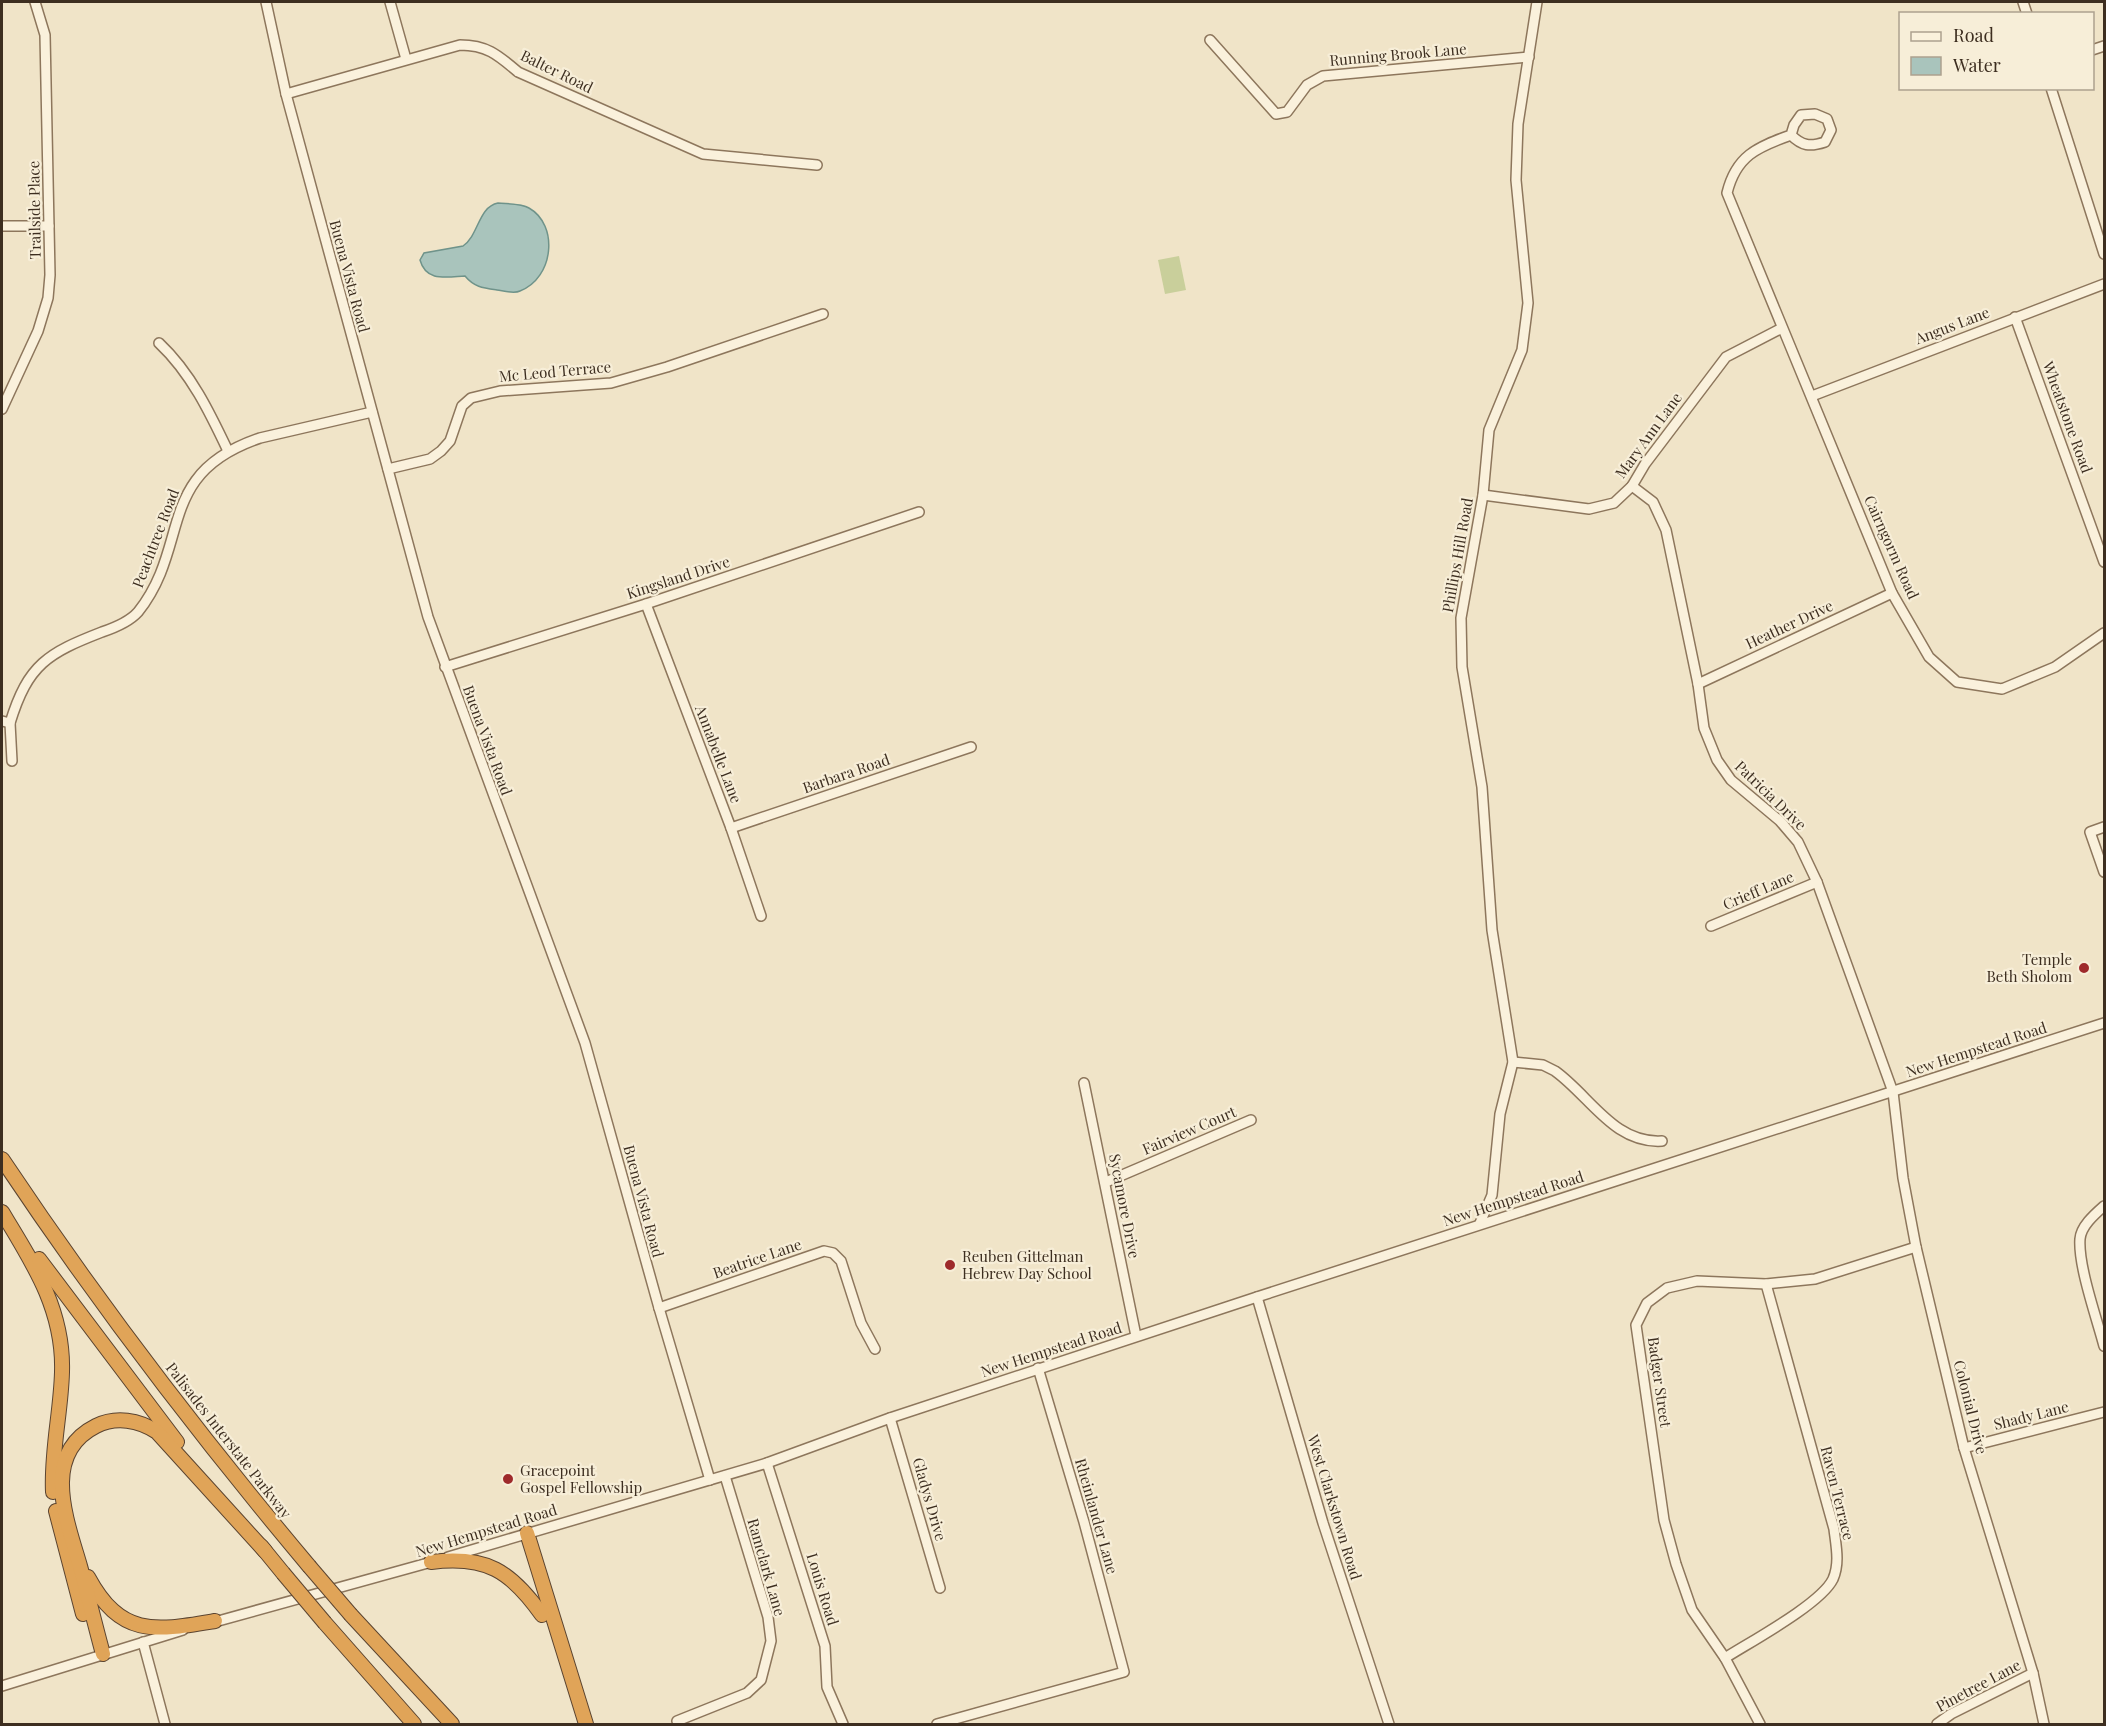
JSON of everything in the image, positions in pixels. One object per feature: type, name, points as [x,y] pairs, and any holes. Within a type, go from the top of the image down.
[{"type":"highway","name":"Palisades Interstate Parkway","points":[[2,1158],[78,1271],[141,1356],[309,1566],[408,1679],[452,1725]]},
{"type":"highway","points":[[2,1206],[127,1378],[283,1573],[414,1725]]},
{"type":"highway","points":[[2,1212],[41,1277],[57,1317],[62,1373],[53,1465],[53,1492],[62,1538],[99,1656]]},
{"type":"highway","points":[[99,1656],[80,1565],[64,1509],[62,1484],[64,1465],[70,1450],[81,1436],[98,1425],[116,1420],[141,1424],[162,1437],[265,1551]]},
{"type":"highway","points":[[523,1534],[543,1615],[575,1725]]},
{"type":"highway","points":[[523,1534],[586,1725]]},
{"type":"highway","points":[[431,1562],[466,1560],[492,1567],[520,1586],[543,1615]]},
{"type":"highway","points":[[80,1565],[105,1604],[131,1623],[158,1629],[215,1621]]},
{"type":"highway","points":[[408,1679],[458,1725]]},
{"type":"street","name":"Trailside Place","points":[[2,409],[43,317],[50,275],[45,35],[36,2]]},
{"type":"street","name":"Buena Vista Road","points":[[266,2],[286,94],[413,568],[445,667],[585,1043],[658,1308],[710,1480]]},
{"type":"street","points":[[390,2],[406,59]]},
{"type":"street","name":"Phillips Hill Road","points":[[1480,1223],[1492,1195],[1500,1114],[1514,1062],[1492,930],[1482,787],[1462,667],[1461,618],[1483,495],[1489,430],[1522,350],[1528,303],[1516,180],[1518,124],[1537,2]]},
{"type":"street","name":"Running Brook Lane","points":[[1210,40],[1276,114],[1287,112],[1307,85],[1323,76],[1529,57]]},
{"type":"street","name":"Balter Road","points":[[286,94],[460,45],[478,45],[493,50],[518,72],[703,154],[817,165]]},
{"type":"street","points":[[2052,90],[2104,254]]},
{"type":"street","points":[[1815,114],[1827,119],[1831,130],[1825,142],[1812,146],[1800,144],[1791,135],[1801,115],[1815,114]]},
{"type":"street","name":"Cairngorm Road","points":[[1791,135],[1765,144],[1744,157],[1731,176],[1727,193],[1892,593],[1929,657],[1957,682],[2002,689],[2055,668],[2104,633]]},
{"type":"street","points":[[2,226],[49,226]]},
{"type":"street","name":"Angus Lane","points":[[1812,396],[2104,284]]},
{"type":"street","name":"Mc Leod Terrace","points":[[388,469],[430,459],[441,451],[450,441],[462,406],[471,398],[500,391],[611,383],[667,367],[823,314]]},
{"type":"street","name":"Wheatstone Road","points":[[2015,317],[2104,562]]},
{"type":"street","name":"Mary Ann Lane","points":[[1483,495],[1589,509],[1614,503],[1632,486],[1645,464],[1726,357],[1782,328]]},
{"type":"street","points":[[159,343],[173,356],[197,389],[228,451]]},
{"type":"street","name":"Peachtree Road","points":[[6,722],[19,696],[42,662],[71,643],[116,627],[135,615],[156,584],[177,515],[187,493],[202,473],[228,451],[260,438],[372,412]]},
{"type":"street","name":"Patricia Drive","points":[[1632,486],[1653,502],[1666,530],[1698,684],[1704,728],[1717,760],[1731,780],[1786,828],[1798,842],[1817,882],[1893,1092]]},
{"type":"street","name":"Kingsland Drive","points":[[445,667],[646,604],[920,512]]},
{"type":"street","name":"Heather Drive","points":[[1698,684],[1892,593]]},
{"type":"street","name":"Annabelle Lane","points":[[646,604],[731,828],[761,916]]},
{"type":"street","points":[[6,722],[12,761]]},
{"type":"street","name":"Barbara Road","points":[[731,828],[971,747]]},
{"type":"street","points":[[2104,827],[2090,832],[2104,872]]},
{"type":"street","name":"Crieff Lane","points":[[1711,926],[1817,882]]},
{"type":"street","name":"New Hempstead Road","points":[[2,1686],[142,1642],[431,1562],[767,1463],[1038,1368],[1480,1223],[2104,1023]]},
{"type":"street","points":[[1514,1062],[1543,1065],[1555,1071],[1620,1130],[1643,1141],[1662,1141]]},
{"type":"street","name":"Sycamore Drive","points":[[1084,1083],[1136,1336]]},
{"type":"street","name":"Colonial Drive","points":[[1893,1092],[1903,1178],[1916,1247],[1964,1448],[2033,1673],[2044,1725]]},
{"type":"street","name":"Fairview Court","points":[[1106,1182],[1251,1120]]},
{"type":"street","points":[[2104,1206],[2091,1216],[2080,1238],[2083,1264],[2104,1346]]},
{"type":"street","name":"Badger Street","points":[[1760,1725],[1725,1658],[1692,1610],[1676,1564],[1664,1520],[1636,1325],[1647,1303],[1667,1288],[1697,1281],[1766,1284],[1815,1279],[1916,1247]]},
{"type":"street","name":"Beatrice Lane","points":[[658,1308],[824,1251],[833,1253],[841,1261],[861,1323],[875,1349]]},
{"type":"street","name":"Raven Terrace","points":[[1725,1658],[1820,1596],[1833,1579],[1838,1558],[1833,1529],[1766,1284]]},
{"type":"street","name":"West Clarkstown Road","points":[[1257,1296],[1323,1523],[1389,1725]]},
{"type":"street","name":"Rheinlander Lane","points":[[937,1725],[1124,1672],[1084,1522],[1038,1368]]},
{"type":"street","name":"Shady Lane","points":[[1964,1448],[2104,1412]]},
{"type":"street","name":"Gladys Drive","points":[[890,1418],[940,1588]]},
{"type":"street","name":"Louis Road","points":[[767,1463],[825,1646],[827,1687],[843,1725]]},
{"type":"street","name":"Ramclark Lane","points":[[677,1721],[747,1693],[761,1680],[771,1641],[768,1617],[725,1476]]},
{"type":"street","points":[[142,1642],[165,1725]]},
{"type":"street","name":"Pinetree Lane","points":[[1937,1725],[1950,1714],[2033,1673]]},
{"type":"green space","points":[[1179,256],[1186,290],[1165,294],[1158,260]]},
{"type":"water","points":[[498,203],[526,206],[539,216],[545,226],[548,238],[546,264],[531,284],[518,292],[509,292],[487,289],[472,283],[465,276],[438,277],[427,272],[420,260],[424,253],[463,246],[486,210]]},
{"type":"place","name":"Temple Beth Sholom","points":[[2084,968]]},
{"type":"place","name":"Reuben Gittelman Hebrew Day School","points":[[950,1265]]},
{"type":"place","name":"Gracepoint Gospel Fellowship","points":[[508,1479]]}]
